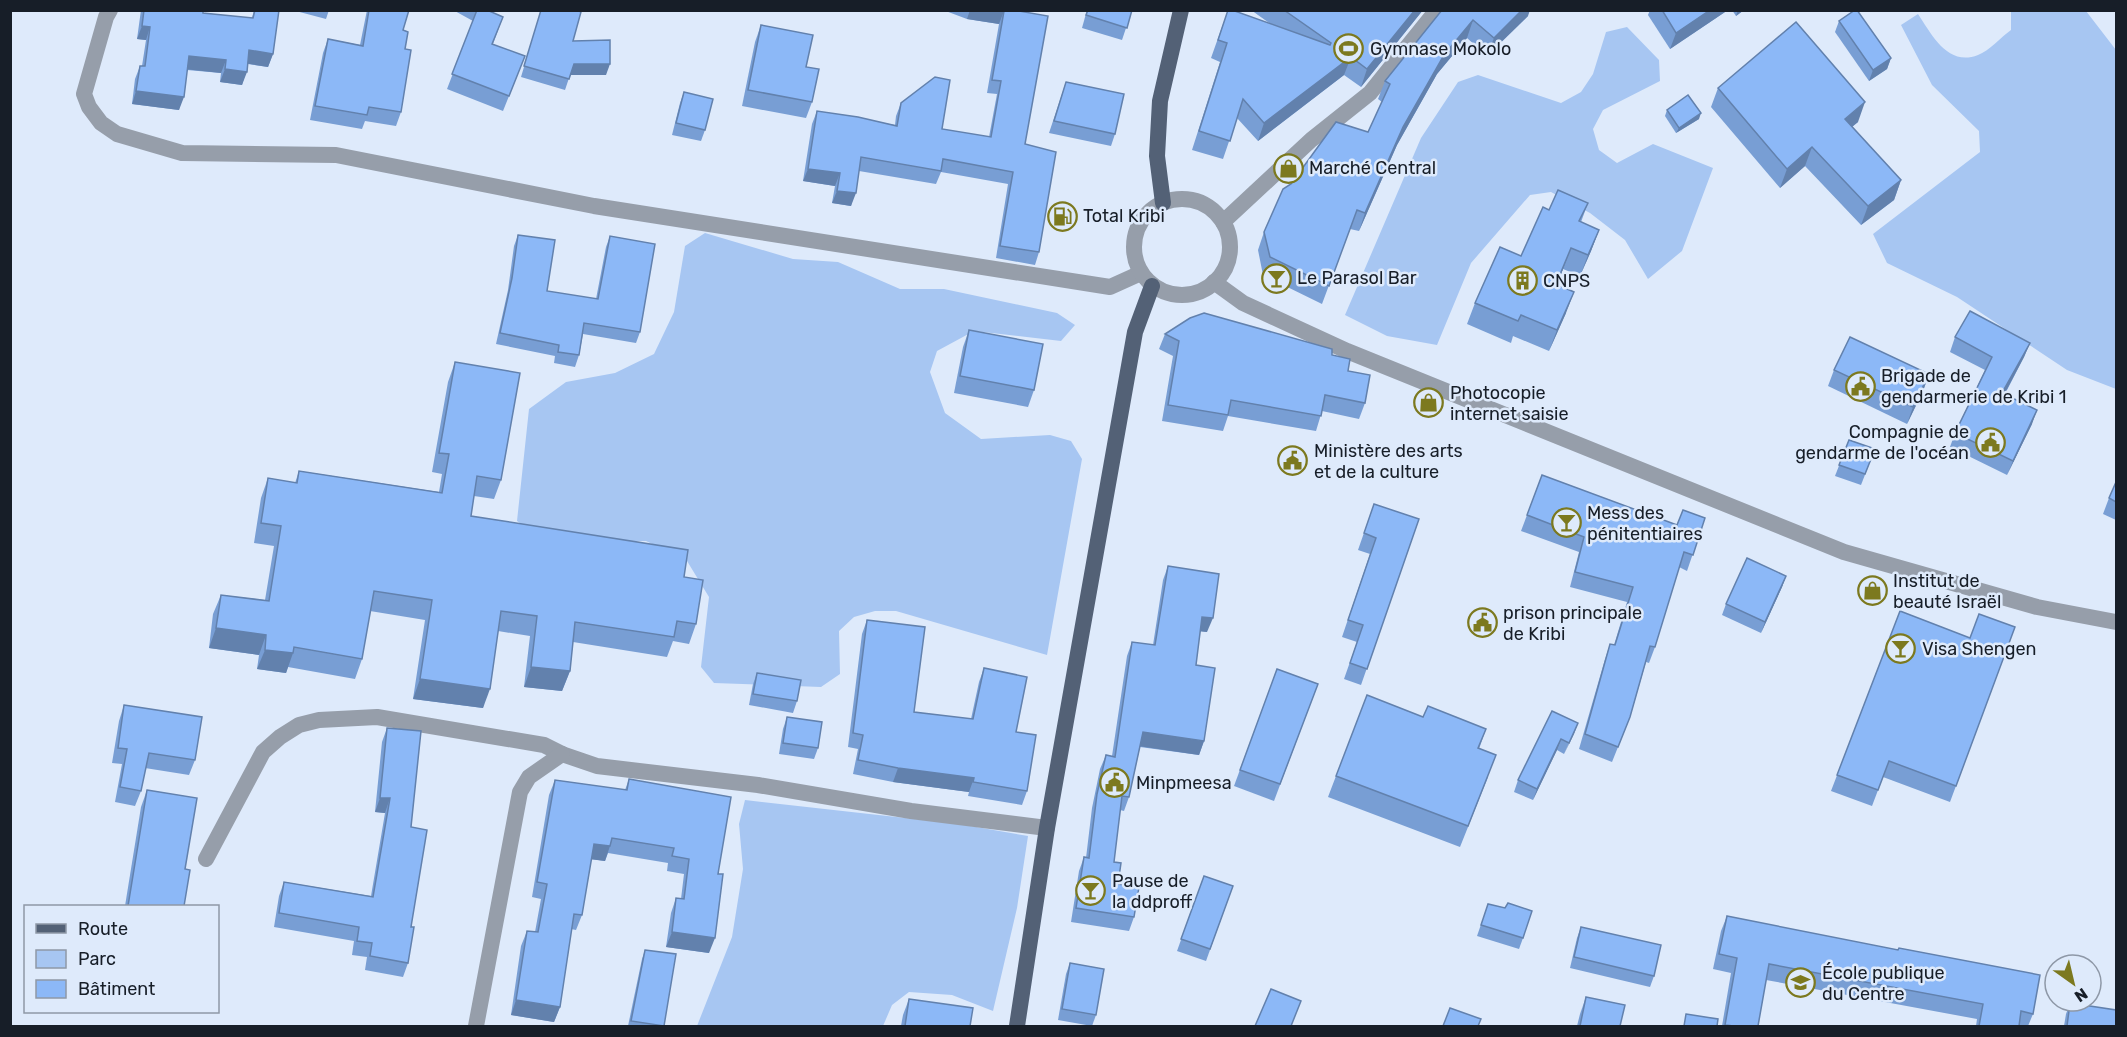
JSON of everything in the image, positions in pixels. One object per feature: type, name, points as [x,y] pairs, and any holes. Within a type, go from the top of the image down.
[{"type":"main road","points":[[1164,203],[1157,156],[1160,100],[1181,10]]},
{"type":"main road","points":[[1017,1026],[1047,828],[1146,280]]},
{"type":"street","points":[[110,10],[84,94],[89,107],[101,123],[117,134],[182,153],[336,155],[617,210],[1110,287],[1146,280]]},
{"type":"street","points":[[1223,222],[1311,140],[1370,93],[1437,10]]},
{"type":"street","points":[[1180,200],[1196,202],[1211,210],[1223,222],[1229,241],[1228,260],[1223,272],[1214,282],[1200,291],[1184,295],[1167,293],[1146,280],[1135,258],[1134,241],[1139,225],[1149,212],[1164,203],[1180,200]]},
{"type":"street","points":[[1214,282],[1243,303],[1347,351],[1844,552],[2037,607],[2116,622]]},
{"type":"street","points":[[206,859],[263,752],[280,737],[299,725],[319,720],[377,717],[544,745],[597,766],[758,785],[911,811],[1047,828]]},
{"type":"street","points":[[476,1026],[520,792],[530,777],[562,754]]},
{"type":"green space","points":[[2011,11],[2086,11],[2116,50],[2116,389],[2067,370],[1957,297],[1887,263],[1873,234],[1980,152],[1979,131],[1932,85],[1901,25],[1918,14],[1942,47],[1958,57],[1967,58],[1982,53],[2011,30]]},
{"type":"green space","points":[[1627,27],[1659,60],[1660,81],[1603,110],[1593,129],[1599,150],[1617,163],[1653,144],[1713,168],[1682,251],[1648,279],[1625,240],[1590,213],[1551,192],[1530,195],[1471,263],[1437,345],[1387,336],[1345,315],[1421,138],[1458,82],[1478,75],[1561,103],[1581,92],[1593,74],[1606,32]]},
{"type":"green space","points":[[705,233],[793,259],[838,262],[900,289],[944,289],[1057,313],[1075,325],[1061,341],[974,331],[937,351],[930,372],[945,413],[981,439],[1050,435],[1071,441],[1082,459],[1047,655],[896,611],[875,611],[854,617],[839,631],[840,674],[821,687],[714,683],[701,667],[709,597],[687,561],[646,541],[578,542],[535,533],[517,521],[529,409],[566,382],[615,373],[654,354],[674,312],[685,246]]},
{"type":"green space","points":[[745,800],[959,824],[1028,836],[1017,908],[993,1011],[952,995],[909,992],[892,1005],[883,1026],[697,1026],[732,937],[743,869],[739,824]]},
{"type":"building","points":[[144,10],[203,10],[203,13],[253,18],[255,10],[279,10],[273,54],[249,50],[247,72],[225,69],[226,60],[189,56],[184,97],[136,91],[140,66],[145,66],[150,27],[142,26]]},
{"type":"building","points":[[369,10],[409,10],[403,30],[408,32],[405,49],[411,50],[401,112],[369,107],[367,115],[315,106],[328,39],[363,46]]},
{"type":"building","points":[[477,10],[487,10],[503,17],[492,44],[525,56],[509,96],[452,74]]},
{"type":"building","points":[[541,10],[581,12],[573,41],[610,40],[610,64],[574,64],[569,79],[524,66]]},
{"type":"building","points":[[998,10],[1048,16],[1025,144],[1056,152],[1039,252],[1000,246],[1013,172],[943,159],[941,171],[861,157],[856,193],[837,191],[840,173],[808,169],[817,111],[897,126],[901,103],[935,77],[950,80],[942,129],[991,137],[1001,81],[992,80],[1004,11]]},
{"type":"building","points":[[1088,10],[1132,10],[1127,28],[1086,15]]},
{"type":"building","points":[[1228,10],[1330,45],[1331,43],[1284,10],[1415,10],[1367,69],[1351,57],[1264,123],[1243,99],[1230,141],[1199,131],[1227,43],[1218,40]]},
{"type":"building","points":[[1442,10],[1522,10],[1494,38],[1473,20],[1444,55],[1403,127],[1365,213],[1357,210],[1329,286],[1270,257],[1264,232],[1283,189],[1291,184],[1336,122],[1368,132],[1390,84],[1385,81]]},
{"type":"building","points":[[1662,10],[1710,10],[1676,33]]},
{"type":"building","points":[[1855,10],[1891,58],[1873,70],[1839,21]]},
{"type":"building","points":[[1796,22],[1865,102],[1845,119],[1901,180],[1868,206],[1812,147],[1787,169],[1718,88]]},
{"type":"building","points":[[761,25],[813,35],[806,67],[819,69],[812,102],[748,90]]},
{"type":"building","points":[[1066,82],[1124,94],[1115,134],[1054,121]]},
{"type":"building","points":[[684,92],[713,99],[705,130],[676,123]]},
{"type":"building","points":[[1688,95],[1701,113],[1679,128],[1667,110]]},
{"type":"building","name":"CNPS","points":[[1558,190],[1588,203],[1579,221],[1599,230],[1588,255],[1571,248],[1556,284],[1574,292],[1557,330],[1521,315],[1518,321],[1475,303],[1500,247],[1521,256],[1543,207],[1549,210]]},
{"type":"building","points":[[518,235],[555,240],[547,291],[598,299],[610,236],[655,244],[640,332],[584,323],[579,355],[558,352],[559,345],[500,333],[512,278]]},
{"type":"building","points":[[1970,311],[2030,343],[2002,393],[2037,410],[2013,461],[1955,433],[1992,357],[1955,337]]},
{"type":"building","points":[[1204,313],[1332,349],[1332,355],[1350,359],[1348,371],[1370,375],[1365,403],[1325,395],[1321,416],[1231,400],[1228,415],[1168,405],[1179,341],[1165,334],[1190,318]]},
{"type":"building","points":[[969,330],[1043,344],[1034,390],[960,376]]},
{"type":"building","points":[[1850,337],[1929,374],[1913,407],[1834,370]]},
{"type":"building","points":[[455,362],[520,373],[501,480],[477,476],[471,516],[688,550],[684,577],[703,580],[696,624],[677,621],[674,637],[575,622],[570,671],[531,667],[537,616],[501,611],[490,689],[420,679],[432,600],[374,591],[362,659],[294,647],[293,653],[265,650],[266,635],[216,628],[221,595],[269,601],[281,526],[261,523],[268,478],[297,483],[299,471],[442,493],[449,454],[439,453]]},
{"type":"building","points":[[1849,440],[1875,449],[1865,474],[1839,465]]},
{"type":"building","points":[[1542,475],[1677,525],[1683,510],[1705,518],[1693,555],[1684,552],[1655,647],[1650,646],[1630,717],[1618,747],[1585,734],[1610,644],[1615,645],[1633,587],[1575,572],[1584,537],[1527,515]]},
{"type":"building","points":[[2116,482],[2116,502],[2109,498]]},
{"type":"building","points":[[1374,504],[1419,519],[1367,669],[1350,663],[1363,625],[1348,620],[1376,538],[1364,533]]},
{"type":"building","points":[[1747,558],[1786,576],[1765,622],[1726,604]]},
{"type":"building","points":[[1168,566],[1219,574],[1213,618],[1202,617],[1196,665],[1215,668],[1204,741],[1143,732],[1129,797],[1122,796],[1114,862],[1121,863],[1118,884],[1139,887],[1134,917],[1076,908],[1084,857],[1089,858],[1097,794],[1106,755],[1115,757],[1132,642],[1155,645]]},
{"type":"building","points":[[1900,611],[1970,638],[1979,614],[2015,627],[1956,786],[1889,761],[1878,790],[1837,775]]},
{"type":"building","points":[[867,620],[925,627],[914,712],[973,719],[984,668],[1027,677],[1016,732],[1036,735],[1027,791],[973,782],[974,778],[858,760],[863,735],[853,733]]},
{"type":"building","points":[[1277,669],[1318,684],[1280,784],[1240,770]]},
{"type":"building","points":[[757,673],[801,680],[797,701],[753,694]]},
{"type":"building","points":[[1367,695],[1423,717],[1428,706],[1486,729],[1478,748],[1496,755],[1468,826],[1336,776]]},
{"type":"building","points":[[124,705],[202,717],[195,760],[149,753],[141,791],[120,787],[127,749],[118,748]]},
{"type":"building","points":[[1552,711],[1578,723],[1569,743],[1561,739],[1537,789],[1518,780]]},
{"type":"building","points":[[787,717],[822,722],[818,748],[783,743]]},
{"type":"building","points":[[387,728],[421,731],[411,827],[427,830],[411,927],[414,927],[408,963],[370,956],[372,943],[357,941],[359,927],[279,913],[284,882],[373,897],[390,798],[380,798]]},
{"type":"building","points":[[629,779],[731,797],[718,874],[723,874],[715,938],[672,932],[676,898],[684,899],[689,859],[672,856],[674,848],[612,838],[610,846],[594,844],[582,915],[574,914],[560,1007],[516,1000],[527,931],[538,932],[547,884],[537,882],[555,780],[627,790]]},
{"type":"building","points":[[147,790],[197,798],[185,869],[190,870],[184,905],[128,905]]},
{"type":"building","points":[[1204,876],[1233,886],[1210,949],[1181,939]]},
{"type":"building","points":[[1508,903],[1532,911],[1523,938],[1481,925],[1488,904],[1505,908]]},
{"type":"building","points":[[1727,916],[2040,975],[2033,1014],[2021,1011],[2019,1026],[1979,1026],[1983,1004],[1769,964],[1758,1026],[1725,1025],[1737,958],[1719,954]]},
{"type":"building","points":[[1581,927],[1661,945],[1654,976],[1574,957]]},
{"type":"building","points":[[645,950],[676,954],[664,1026],[631,1021]]},
{"type":"building","points":[[1070,963],[1104,969],[1096,1015],[1062,1009]]},
{"type":"building","points":[[1271,989],[1301,1001],[1291,1026],[1255,1026]]},
{"type":"building","points":[[1586,997],[1625,1005],[1620,1026],[1580,1026]]},
{"type":"building","points":[[909,999],[973,1008],[970,1026],[905,1026]]},
{"type":"building","points":[[1450,1008],[1481,1019],[1478,1026],[1443,1026]]},
{"type":"building","points":[[2103,1008],[2116,1010],[2116,1026],[2067,1026],[2069,1013],[2103,1013]]},
{"type":"building","points":[[1686,1014],[1718,1019],[1717,1026],[1684,1026]]},
{"type":"place","name":"Gymnase Mokolo","points":[[1349,49]]},
{"type":"place","name":"Marché Central","points":[[1288,168]]},
{"type":"place","name":"Total Kribi","points":[[1062,216]]},
{"type":"place","name":"Le Parasol Bar","points":[[1276,278]]},
{"type":"place","name":"CNPS","points":[[1522,281]]},
{"type":"place","name":"Brigade de gendarmerie de Kribi 1","points":[[1860,386]]},
{"type":"place","name":"Photocopie internet saisie","points":[[1429,403]]},
{"type":"place","name":"Compagnie de gendarme de l'océan","points":[[1990,442]]},
{"type":"place","name":"Ministère des arts et de la culture","points":[[1293,461]]},
{"type":"place","name":"Mess des pénitentiaires","points":[[1566,523]]},
{"type":"place","name":"Institut de beauté Israël","points":[[1872,591]]},
{"type":"place","name":"prison principale de Kribi","points":[[1482,623]]},
{"type":"place","name":"Visa Shengen","points":[[1901,649]]},
{"type":"place","name":"Minpmeesa","points":[[1115,783]]},
{"type":"place","name":"Pause de la ddproff","points":[[1091,891]]},
{"type":"place","name":"École publique du Centre","points":[[1801,983]]}]
